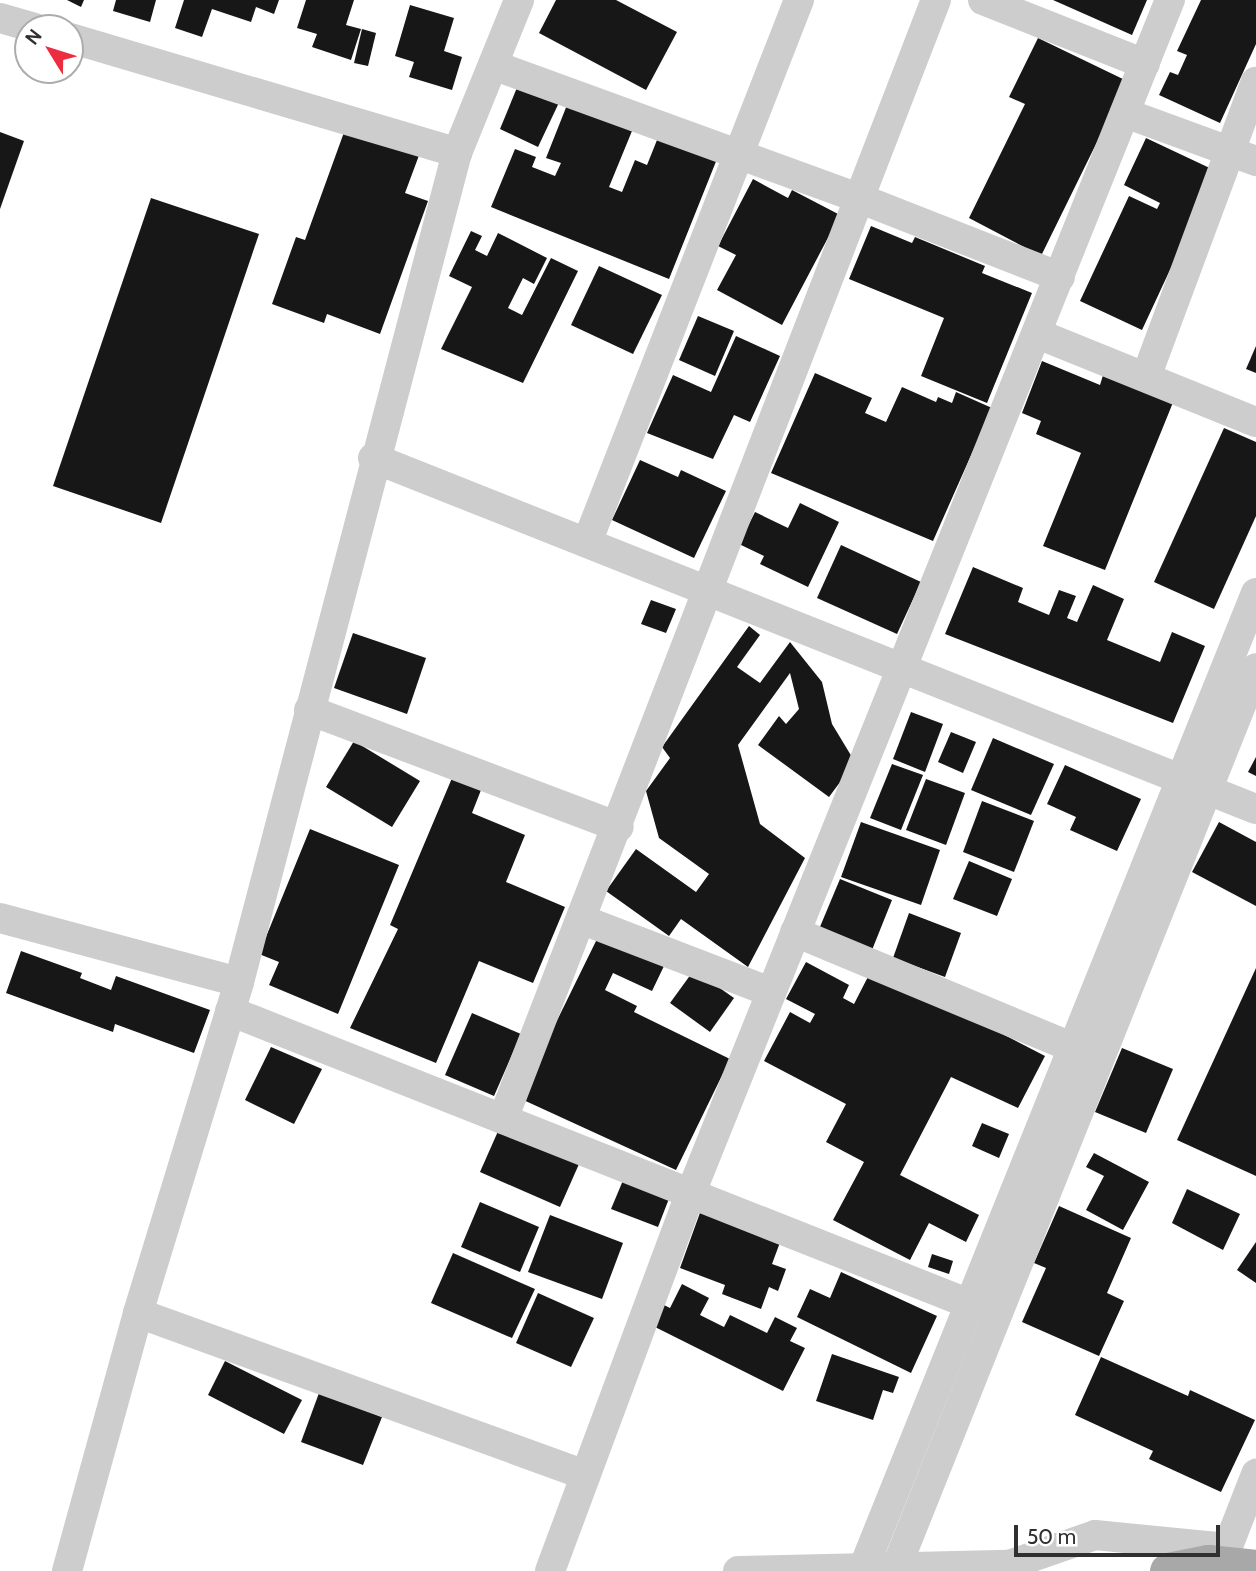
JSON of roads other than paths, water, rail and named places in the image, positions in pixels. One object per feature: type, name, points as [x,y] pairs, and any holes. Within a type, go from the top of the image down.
[{"type":"main road","points":[[1168,1571],[1189,1564],[1235,1560]]},
{"type":"street","points":[[67,1571],[138,1312],[239,982],[373,458],[457,153],[519,0]]},
{"type":"street","points":[[588,540],[799,0]]},
{"type":"street","points":[[503,1119],[619,827],[856,197],[936,0]]},
{"type":"street","points":[[983,0],[1145,64]]},
{"type":"street","points":[[550,1571],[690,1195],[1170,0]]},
{"type":"street","points":[[84,42],[457,153]]},
{"type":"street","points":[[493,65],[856,197],[1060,277]]},
{"type":"street","points":[[1146,377],[1242,156],[1256,82]]},
{"type":"street","points":[[1125,113],[1242,156]]},
{"type":"street","points":[[1038,334],[1256,422]]},
{"type":"street","points":[[373,458],[588,540],[900,669],[1256,808]]},
{"type":"street","points":[[896,1568],[1193,785],[1256,593]]},
{"type":"street","points":[[863,1569],[972,1305],[1073,1048],[1193,785],[1256,668]]},
{"type":"street","points":[[309,710],[619,827]]},
{"type":"street","points":[[0,918],[239,982]]},
{"type":"street","points":[[583,920],[771,992]]},
{"type":"street","points":[[794,932],[1073,1048]]},
{"type":"street","points":[[230,1011],[972,1305]]},
{"type":"street","points":[[138,1312],[586,1475]]},
{"type":"street","points":[[738,1571],[1009,1565],[1096,1535],[1235,1560],[1256,1474]]}]
